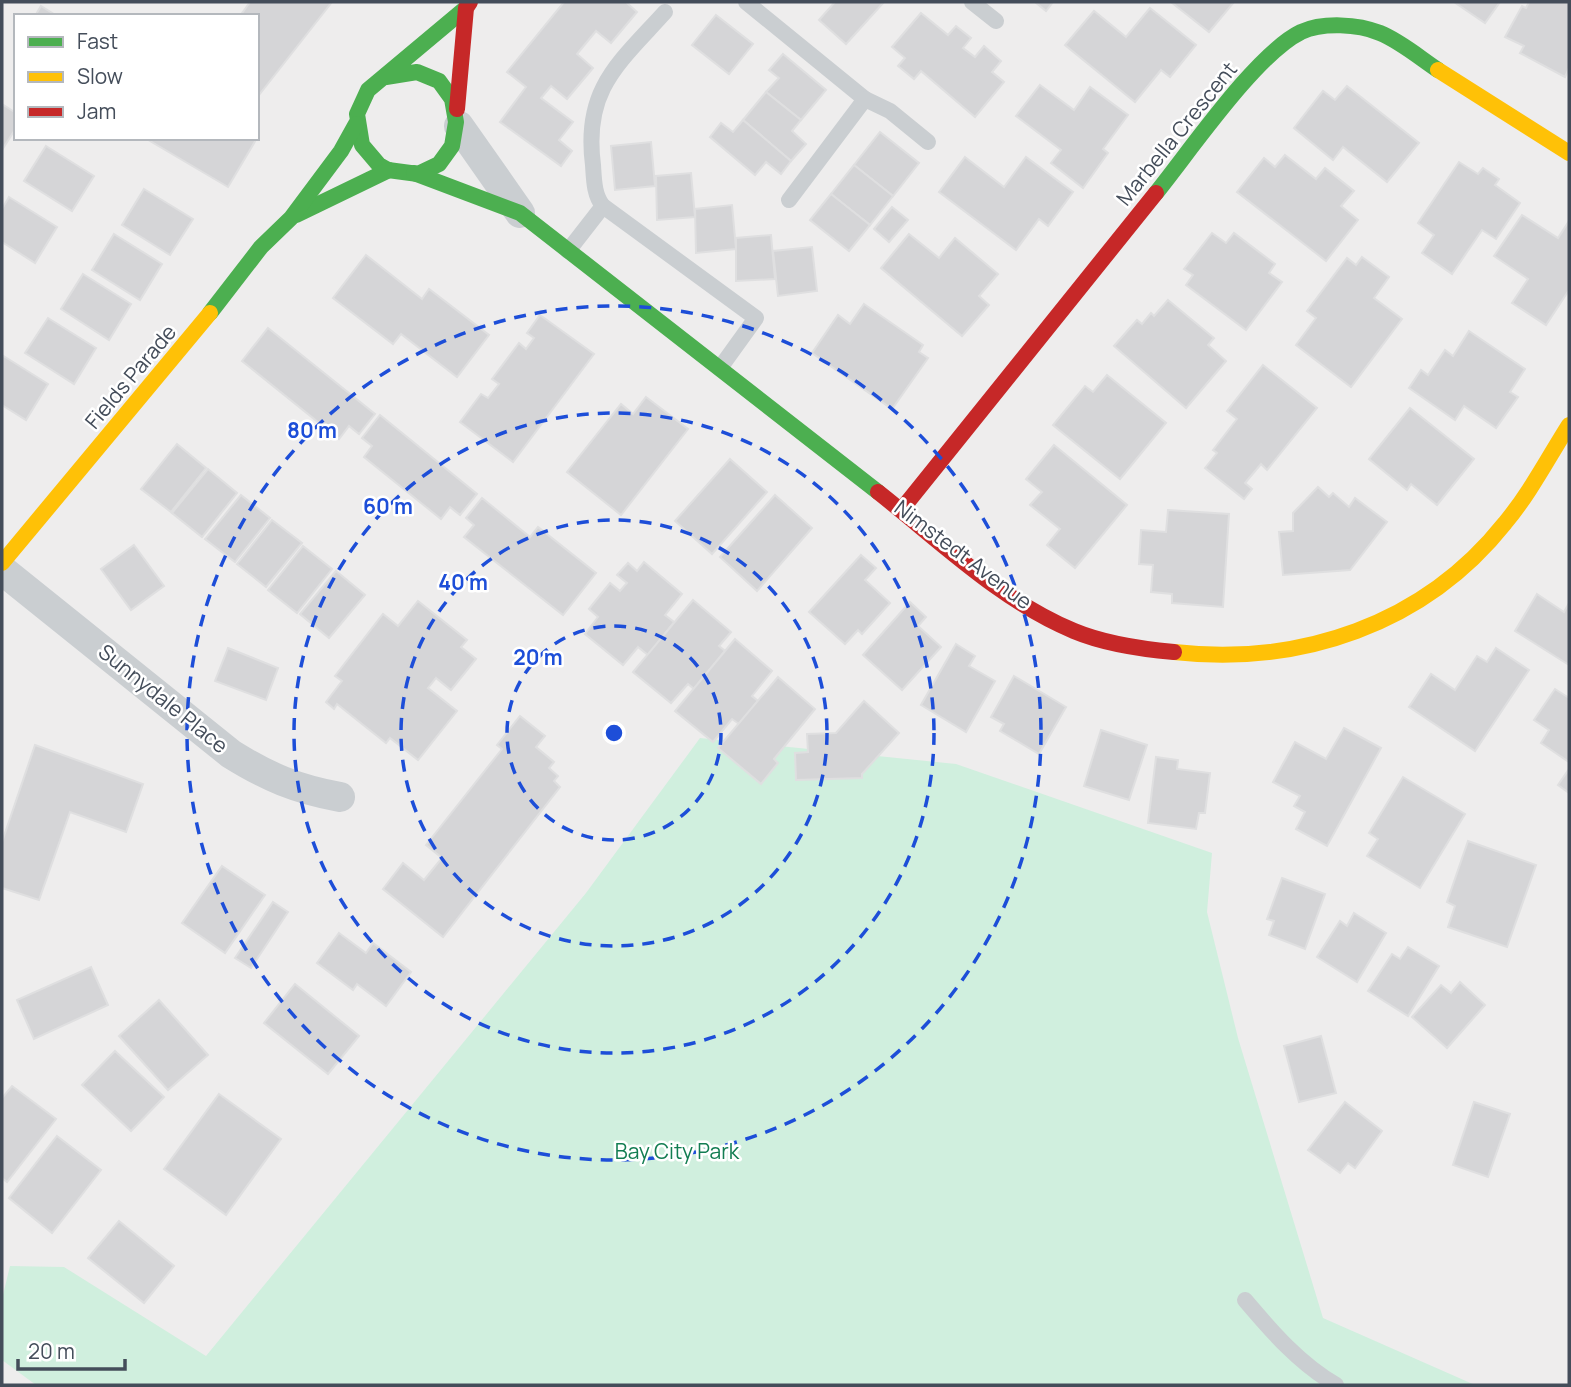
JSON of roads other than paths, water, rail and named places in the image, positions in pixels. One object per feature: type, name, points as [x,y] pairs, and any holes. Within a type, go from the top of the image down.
[{"type":"street","points":[[468,5],[458,117],[447,155],[436,166],[414,173],[389,170],[368,155],[361,144],[356,124],[362,100],[372,86],[386,77],[468,5]]},
{"type":"street","name":"Marbella Crescent","points":[[902,509],[1247,80],[1283,41],[1314,25],[1347,25],[1380,33],[1569,153]]},
{"type":"street","points":[[386,77],[409,72],[432,78],[445,88],[458,117]]},
{"type":"street","name":"Nimstedt Avenue","points":[[458,117],[520,213]]},
{"type":"street","name":"Fields Parade","points":[[2,563],[180,352],[261,247],[291,218],[341,151],[356,124]]},
{"type":"street","name":"Fields Parade","points":[[291,218],[389,170]]},
{"type":"street","name":"Nimstedt Avenue","points":[[414,173],[520,213],[1003,590],[1068,628],[1128,646],[1191,656],[1260,656],[1304,649],[1353,634],[1438,589],[1497,533],[1569,425]]},
{"type":"street","name":"Sunnydale Place","points":[[2,570],[230,754],[270,778],[340,797]]},
{"type":"lane","points":[[746,2],[865,99],[890,111],[928,142]]},
{"type":"lane","points":[[972,2],[996,21]]},
{"type":"lane","points":[[665,12],[608,75],[599,93],[592,118],[592,157],[597,198],[603,206],[756,318],[720,368]]},
{"type":"lane","points":[[789,200],[865,99]]},
{"type":"lane","points":[[568,251],[603,206]]},
{"type":"lane","points":[[1245,1300],[1278,1339],[1311,1370],[1336,1385]]},
{"type":"park label","name":"Bay City Park","points":[[677,1152]]}]
